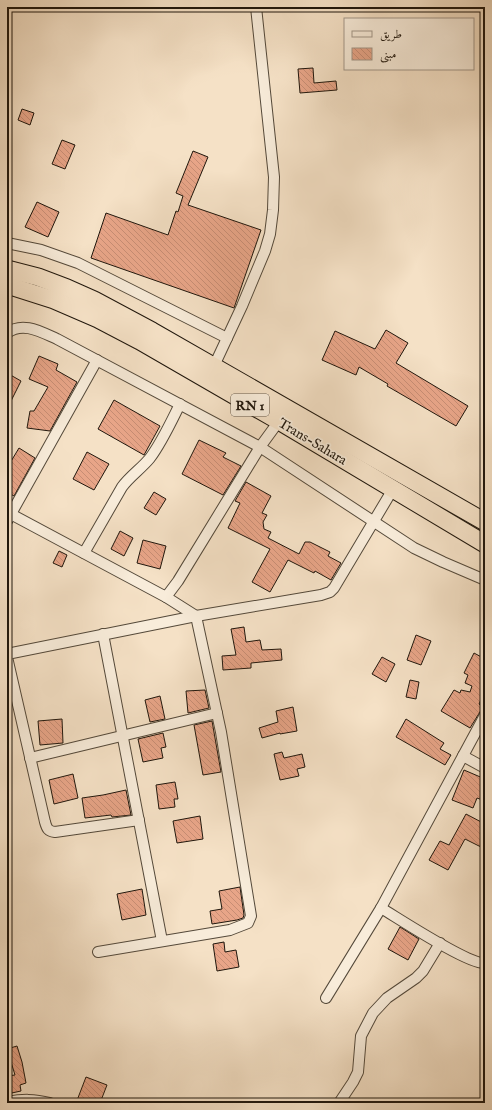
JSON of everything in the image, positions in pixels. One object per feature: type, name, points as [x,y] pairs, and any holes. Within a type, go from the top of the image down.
[{"type":"highway","name":"Trans-Sahara","points":[[7,269],[38,277],[94,300],[214,366],[485,522]]},
{"type":"highway","name":"Trans-Sahara","points":[[7,285],[47,298],[98,319],[140,341],[279,421],[485,544]]},
{"type":"street","points":[[214,366],[265,251],[270,234],[273,210],[274,177],[256,7]]},
{"type":"street","points":[[7,243],[41,250],[78,263],[227,338]]},
{"type":"street","points":[[7,333],[10,330],[19,328],[27,327],[34,329],[97,360],[260,447],[414,548],[485,580]]},
{"type":"street","points":[[97,360],[8,515],[84,553],[166,597],[196,616],[217,713],[251,916],[248,923],[230,930],[98,952]]},
{"type":"street","points":[[84,553],[122,487],[128,479],[149,459],[156,449],[180,404]]},
{"type":"street","points":[[166,597],[178,581],[260,447],[279,421]]},
{"type":"street","points":[[138,820],[50,832],[45,822],[7,655],[103,634],[196,616],[321,595],[330,592],[334,588],[393,489]]},
{"type":"street","points":[[103,634],[162,941]]},
{"type":"street","points":[[30,758],[217,713]]},
{"type":"street","points":[[326,998],[381,908],[485,715]]},
{"type":"street","points":[[463,756],[485,768]]},
{"type":"street","points":[[381,908],[472,960],[478,963],[485,963]]},
{"type":"street","points":[[339,1103],[358,1072],[361,1036],[373,1012],[387,998],[416,978],[423,970],[440,943]]},
{"type":"street","points":[[7,1102],[24,1099],[39,1100],[50,1103]]},
{"type":"building","points":[[313,68],[314,83],[336,81],[337,90],[300,93],[298,69]]},
{"type":"building","points":[[22,109],[34,113],[30,125],[18,120]]},
{"type":"building","points":[[62,140],[75,145],[65,169],[52,164]]},
{"type":"building","points":[[193,151],[208,157],[188,205],[261,230],[234,308],[91,258],[106,213],[168,235],[183,196],[176,193]]},
{"type":"building","points":[[37,202],[59,212],[48,237],[25,227]]},
{"type":"building","points":[[386,330],[408,343],[396,363],[468,406],[456,426],[387,386],[388,384],[359,367],[356,375],[322,360],[335,331],[375,349]]},
{"type":"building","points":[[39,356],[58,364],[56,370],[77,382],[50,431],[27,428],[30,411],[34,411],[48,387],[29,379]]},
{"type":"building","points":[[7,373],[21,381],[7,409]]},
{"type":"building","points":[[114,400],[160,426],[144,455],[98,429]]},
{"type":"building","points":[[199,440],[226,453],[223,457],[241,466],[223,495],[182,474]]},
{"type":"building","points":[[19,448],[35,458],[14,496],[7,492],[7,462],[10,463]]},
{"type":"building","points":[[87,452],[109,464],[94,490],[73,479]]},
{"type":"building","points":[[246,482],[271,496],[262,513],[267,515],[263,522],[264,529],[271,532],[268,538],[299,554],[305,542],[310,542],[330,552],[328,556],[341,563],[331,580],[315,571],[314,573],[288,560],[270,592],[252,582],[270,549],[228,528],[240,503],[235,501]]},
{"type":"building","points":[[154,492],[166,499],[156,515],[144,508]]},
{"type":"building","points":[[120,531],[133,538],[124,556],[111,549]]},
{"type":"building","points":[[143,540],[166,546],[160,569],[137,563]]},
{"type":"building","points":[[59,551],[67,555],[62,567],[53,563]]},
{"type":"building","points":[[244,627],[246,642],[260,640],[262,650],[281,649],[282,660],[251,663],[251,668],[223,670],[222,656],[236,655],[231,629]]},
{"type":"building","points":[[416,635],[431,641],[421,665],[407,660]]},
{"type":"building","points":[[474,653],[485,659],[485,692],[479,704],[483,707],[470,728],[441,711],[454,690],[460,693],[461,690],[470,692],[472,686],[465,683],[468,675],[464,673]]},
{"type":"building","points":[[382,657],[395,664],[386,682],[372,674]]},
{"type":"building","points":[[410,680],[419,682],[416,699],[406,697]]},
{"type":"building","points":[[205,690],[209,708],[188,713],[186,691]]},
{"type":"building","points":[[160,696],[165,719],[150,722],[145,700]]},
{"type":"building","points":[[293,707],[297,731],[280,733],[262,738],[259,728],[278,722],[276,711]]},
{"type":"building","points":[[62,719],[63,743],[40,745],[38,721]]},
{"type":"building","points":[[406,719],[444,743],[440,749],[451,755],[445,765],[396,737]]},
{"type":"building","points":[[212,721],[221,772],[203,775],[194,725]]},
{"type":"building","points":[[163,733],[166,747],[161,748],[163,758],[143,762],[138,739]]},
{"type":"building","points":[[282,752],[284,758],[302,754],[305,767],[297,769],[299,776],[280,780],[274,754]]},
{"type":"building","points":[[464,770],[485,779],[485,801],[477,798],[473,808],[452,800]]},
{"type":"building","points":[[73,774],[78,798],[54,804],[49,780]]},
{"type":"building","points":[[175,782],[178,799],[174,799],[175,807],[159,809],[156,785]]},
{"type":"building","points":[[126,790],[131,815],[112,817],[111,815],[85,818],[82,798]]},
{"type":"building","points":[[466,814],[485,824],[485,849],[465,839],[448,870],[429,860],[440,841],[449,845]]},
{"type":"building","points":[[200,816],[203,839],[177,843],[173,821]]},
{"type":"building","points":[[240,887],[244,915],[243,918],[212,924],[210,911],[222,909],[219,891]]},
{"type":"building","points":[[142,889],[146,915],[122,920],[117,894]]},
{"type":"building","points":[[400,927],[419,939],[408,960],[388,949]]},
{"type":"building","points":[[224,942],[225,952],[236,950],[239,967],[217,971],[213,944]]},
{"type":"building","points":[[17,1046],[26,1083],[20,1085],[21,1091],[7,1094],[7,1076],[15,1075],[7,1049]]},
{"type":"building","points":[[86,1077],[107,1085],[100,1103],[76,1103]]}]
